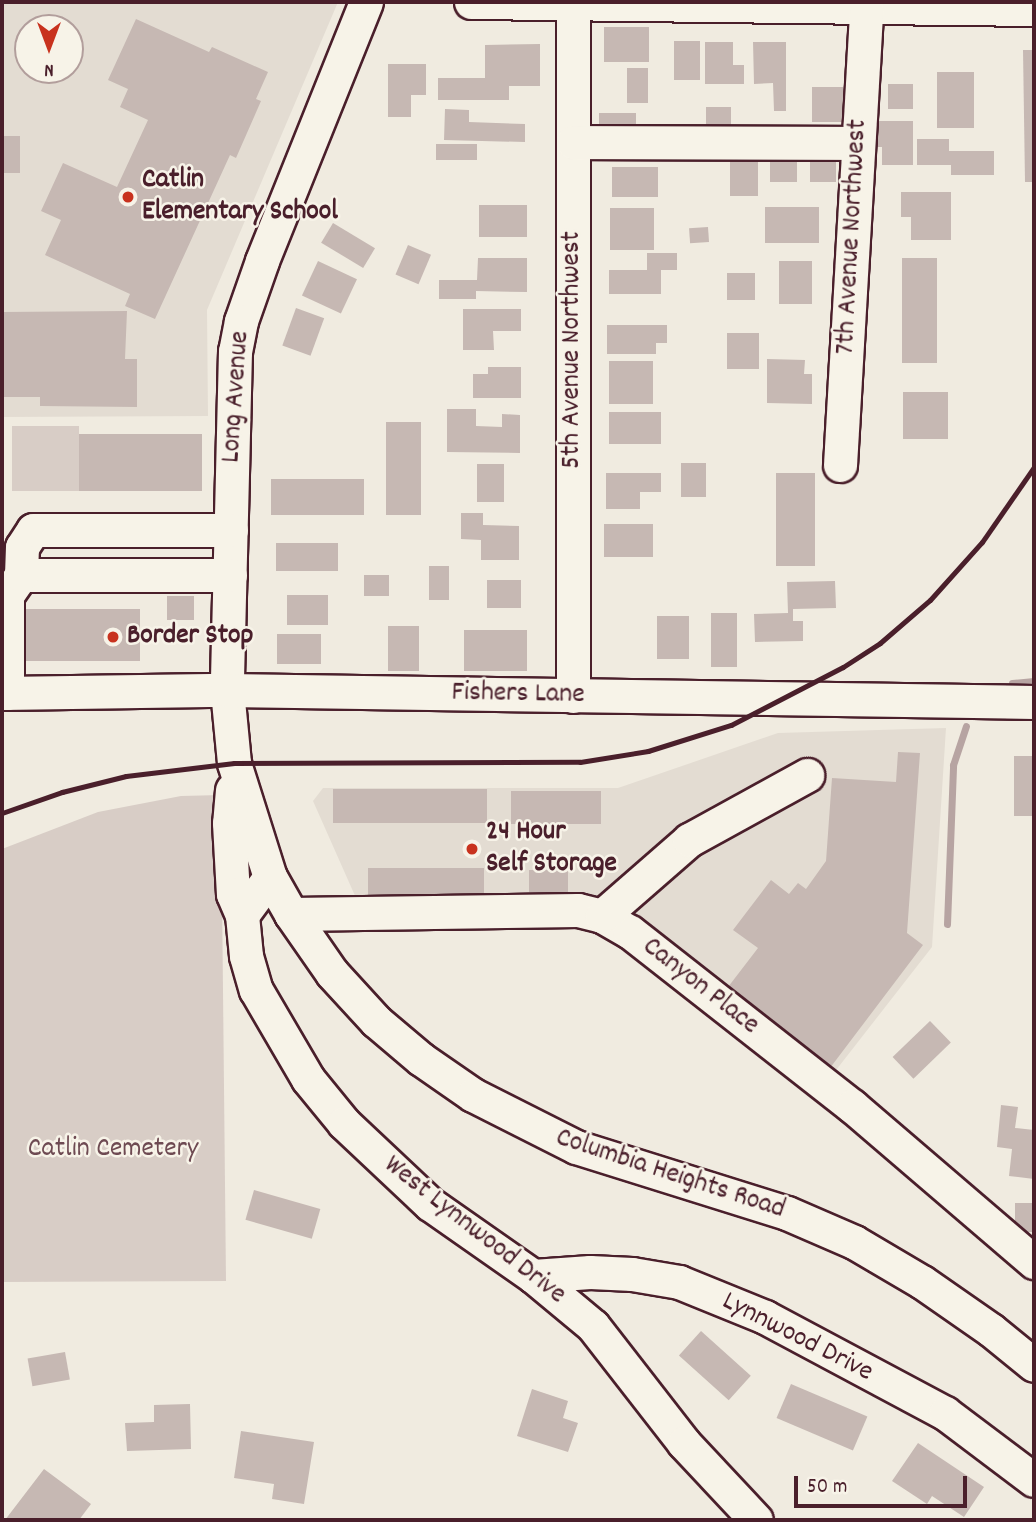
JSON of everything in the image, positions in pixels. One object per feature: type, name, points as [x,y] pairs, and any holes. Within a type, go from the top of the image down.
[{"type":"street","name":"Long Avenue","points":[[228,690],[235,351],[241,321],[366,2]]},
{"type":"street","points":[[471,2],[1034,9]]},
{"type":"street","name":"5th Avenue Northwest","points":[[573,4],[573,696]]},
{"type":"street","name":"7th Avenue Northwest","points":[[840,466],[866,9]]},
{"type":"street","points":[[573,142],[859,143]]},
{"type":"street","points":[[4,693],[7,595],[21,575],[22,547],[33,530],[231,530]]},
{"type":"street","points":[[21,575],[230,575]]},
{"type":"street","name":"Fishers Lane","points":[[4,693],[228,690],[1034,702]]},
{"type":"street","name":"Columbia Heights Road","points":[[228,690],[234,763],[270,877],[291,914],[332,973],[376,1021],[421,1059],[473,1095],[576,1147],[787,1213],[854,1242],[922,1282],[991,1329],[1034,1365]]},
{"type":"street","name":"West Lynnwood Drive","points":[[234,763],[229,823],[233,894],[242,915],[246,956],[256,990],[308,1079],[344,1123],[421,1195],[533,1276],[593,1326],[684,1443],[755,1520]]},
{"type":"street","points":[[602,916],[690,840],[807,775]]},
{"type":"street","points":[[242,915],[270,877]]},
{"type":"street","name":"Canyon Place","points":[[291,914],[578,910],[602,916],[630,932],[852,1106],[1034,1262]]},
{"type":"street","name":"Lynnwood Drive","points":[[533,1276],[590,1272],[632,1274],[679,1282],[753,1312],[945,1413],[1034,1480]]},
{"type":"shaded area","name":"Catlin Elementary School","points":[[2,2],[338,2],[207,310],[208,416],[2,417]]},
{"type":"shaded area","points":[[946,728],[932,947],[833,1074],[602,898],[356,898],[313,801],[323,788],[618,788],[778,733]]},
{"type":"green space","points":[[12,426],[79,426],[79,491],[12,491]]},
{"type":"green space","name":"Catlin Cemetery","points":[[221,795],[226,1281],[2,1282],[2,849],[98,812],[181,796]]},
{"type":"building","points":[[136,19],[209,52],[212,47],[268,72],[256,99],[261,101],[236,158],[230,155],[155,319],[125,306],[130,294],[45,255],[61,220],[41,211],[63,163],[117,187],[148,120],[120,107],[128,89],[108,80]]},
{"type":"building","points":[[604,27],[649,27],[649,62],[604,62]]},
{"type":"building","points":[[674,41],[700,41],[700,80],[674,80]]},
{"type":"building","points":[[705,42],[733,42],[733,65],[744,65],[744,84],[705,84]]},
{"type":"building","points":[[753,42],[786,42],[786,111],[774,111],[773,83],[754,84]]},
{"type":"building","points":[[540,44],[540,86],[509,86],[509,100],[438,100],[438,78],[485,78],[485,45]]},
{"type":"building","points":[[1023,50],[1034,50],[1034,182],[1025,182]]},
{"type":"building","points":[[388,64],[426,64],[426,95],[411,95],[411,117],[388,117]]},
{"type":"building","points":[[627,68],[648,68],[648,103],[627,103]]},
{"type":"building","points":[[937,72],[974,72],[974,128],[937,128]]},
{"type":"building","points":[[888,84],[913,84],[913,109],[888,109]]},
{"type":"building","points":[[812,87],[843,87],[843,122],[812,122]]},
{"type":"building","points":[[706,107],[731,107],[731,128],[706,128]]},
{"type":"building","points":[[445,109],[469,110],[469,122],[525,124],[525,142],[444,140]]},
{"type":"building","points":[[599,113],[636,113],[636,131],[599,131]]},
{"type":"building","points":[[874,121],[913,121],[913,165],[882,165],[882,147],[874,147]]},
{"type":"building","points":[[2,136],[20,136],[20,173],[2,173]]},
{"type":"building","points":[[917,139],[949,139],[949,151],[994,151],[994,175],[951,175],[951,165],[917,165]]},
{"type":"building","points":[[436,144],[477,144],[477,160],[436,160]]},
{"type":"building","points":[[730,155],[758,155],[758,196],[730,196]]},
{"type":"building","points":[[770,155],[797,155],[797,182],[770,182]]},
{"type":"building","points":[[810,155],[836,155],[836,182],[810,182]]},
{"type":"building","points":[[612,167],[658,167],[658,197],[612,197]]},
{"type":"building","points":[[901,192],[951,192],[951,240],[911,240],[911,217],[901,217]]},
{"type":"building","points":[[479,205],[527,205],[527,237],[479,237]]},
{"type":"building","points":[[765,207],[819,207],[819,243],[765,243]]},
{"type":"building","points":[[610,208],[654,208],[654,250],[610,250]]},
{"type":"building","points":[[333,223],[375,248],[363,268],[321,243]]},
{"type":"building","points":[[708,227],[709,242],[690,243],[689,228]]},
{"type":"building","points":[[408,245],[431,255],[419,284],[395,274]]},
{"type":"building","points":[[647,253],[677,253],[677,270],[661,270],[661,294],[609,294],[609,270],[647,270]]},
{"type":"building","points":[[478,258],[527,258],[527,292],[476,291],[476,299],[439,299],[439,280],[477,280]]},
{"type":"building","points":[[902,258],[937,258],[937,363],[902,363]]},
{"type":"building","points":[[318,261],[357,279],[341,314],[302,295]]},
{"type":"building","points":[[779,261],[812,261],[812,304],[779,304]]},
{"type":"building","points":[[727,273],[755,273],[755,300],[727,300]]},
{"type":"building","points":[[296,308],[324,318],[311,356],[282,346]]},
{"type":"building","points":[[463,309],[521,309],[521,331],[493,331],[494,350],[463,350]]},
{"type":"building","points":[[127,311],[125,359],[137,359],[137,407],[40,406],[40,397],[2,397],[2,312]]},
{"type":"building","points":[[607,325],[667,325],[667,343],[656,343],[656,354],[607,354]]},
{"type":"building","points":[[727,333],[759,333],[759,369],[727,369]]},
{"type":"building","points":[[767,359],[805,360],[804,374],[812,374],[812,404],[767,403]]},
{"type":"building","points":[[609,361],[653,361],[653,404],[609,404]]},
{"type":"building","points":[[488,367],[521,367],[521,398],[473,398],[473,374],[488,374]]},
{"type":"building","points":[[903,392],[948,392],[948,439],[903,439]]},
{"type":"building","points":[[447,409],[476,409],[476,426],[502,427],[502,414],[520,415],[520,453],[447,452]]},
{"type":"building","points":[[609,412],[661,412],[661,444],[609,444]]},
{"type":"building","points":[[386,422],[421,422],[421,515],[386,515]]},
{"type":"building","points":[[79,434],[202,434],[202,491],[79,491]]},
{"type":"building","points":[[681,463],[706,463],[706,497],[681,497]]},
{"type":"building","points":[[477,464],[504,464],[504,502],[477,502]]},
{"type":"building","points":[[606,473],[661,473],[661,492],[640,492],[640,509],[606,509]]},
{"type":"building","points":[[776,473],[815,473],[815,566],[776,566]]},
{"type":"building","points":[[271,479],[364,479],[364,515],[271,515]]},
{"type":"building","points":[[461,513],[483,513],[483,525],[519,526],[519,560],[481,560],[481,540],[461,539]]},
{"type":"building","points":[[604,524],[653,524],[653,557],[604,557]]},
{"type":"building","points":[[276,543],[338,543],[338,571],[276,571]]},
{"type":"building","points":[[429,566],[449,566],[449,600],[429,600]]},
{"type":"building","points":[[364,575],[389,575],[389,596],[364,596]]},
{"type":"building","points":[[487,580],[521,580],[521,608],[487,608]]},
{"type":"building","points":[[835,581],[836,608],[793,609],[793,621],[803,621],[803,641],[755,642],[754,614],[788,613],[787,582]]},
{"type":"building","points":[[287,595],[328,595],[328,625],[287,625]]},
{"type":"building","points":[[167,596],[194,596],[194,620],[167,620]]},
{"type":"building","points":[[15,609],[140,609],[140,661],[15,661]]},
{"type":"building","points":[[711,613],[737,613],[737,667],[711,667]]},
{"type":"building","points":[[657,616],[689,616],[689,659],[657,659]]},
{"type":"building","points":[[388,626],[419,626],[419,671],[388,671]]},
{"type":"building","points":[[464,630],[527,630],[527,671],[464,671]]},
{"type":"building","points":[[277,634],[321,634],[321,664],[277,664]]},
{"type":"building","points":[[898,752],[920,753],[907,933],[923,945],[830,1068],[725,991],[758,948],[733,930],[771,880],[789,894],[798,883],[806,889],[826,861],[832,778],[896,782]]},
{"type":"building","points":[[1014,756],[1034,756],[1034,816],[1014,816]]},
{"type":"building","points":[[333,789],[487,789],[487,823],[333,823]]},
{"type":"building","points":[[511,791],[601,791],[601,824],[511,824]]},
{"type":"building","points":[[368,868],[484,868],[484,896],[368,896]]},
{"type":"building","points":[[529,870],[568,870],[568,892],[529,892]]},
{"type":"building","points":[[930,1021],[951,1043],[913,1079],[893,1057]]},
{"type":"building","points":[[1001,1105],[1018,1107],[1015,1128],[1034,1130],[1034,1179],[1009,1176],[1012,1149],[997,1147]]},
{"type":"building","points":[[254,1190],[320,1209],[312,1239],[245,1220]]},
{"type":"building","points":[[1015,1203],[1034,1203],[1034,1232],[1015,1232]]},
{"type":"building","points":[[701,1331],[751,1376],[729,1400],[679,1356]]},
{"type":"building","points":[[65,1352],[70,1380],[32,1386],[28,1359]]},
{"type":"building","points":[[791,1384],[867,1416],[853,1450],[777,1418]]},
{"type":"building","points":[[532,1389],[568,1401],[563,1418],[578,1423],[568,1452],[517,1436]]},
{"type":"building","points":[[190,1404],[191,1449],[127,1451],[125,1423],[154,1422],[154,1405]]},
{"type":"building","points":[[241,1431],[314,1442],[304,1504],[272,1499],[274,1484],[234,1478]]},
{"type":"building","points":[[918,1443],[984,1487],[964,1517],[932,1496],[927,1504],[892,1481]]},
{"type":"building","points":[[44,1469],[91,1504],[79,1520],[5,1520]]},
{"type":"waterway","points":[[1012,683],[1034,681]]},
{"type":"waterway","points":[[947,924],[953,765],[966,726]]},
{"type":"railway","points":[[2,813],[62,792],[126,776],[234,763],[580,762],[648,751],[731,725],[843,667],[880,643],[930,600],[982,542],[1034,467]]},
{"type":"place","name":"Catlin Elementary School","points":[[128,197]]},
{"type":"place","name":"Border Stop","points":[[113,637]]},
{"type":"place","name":"24 Hour Self Storage","points":[[472,849]]}]
